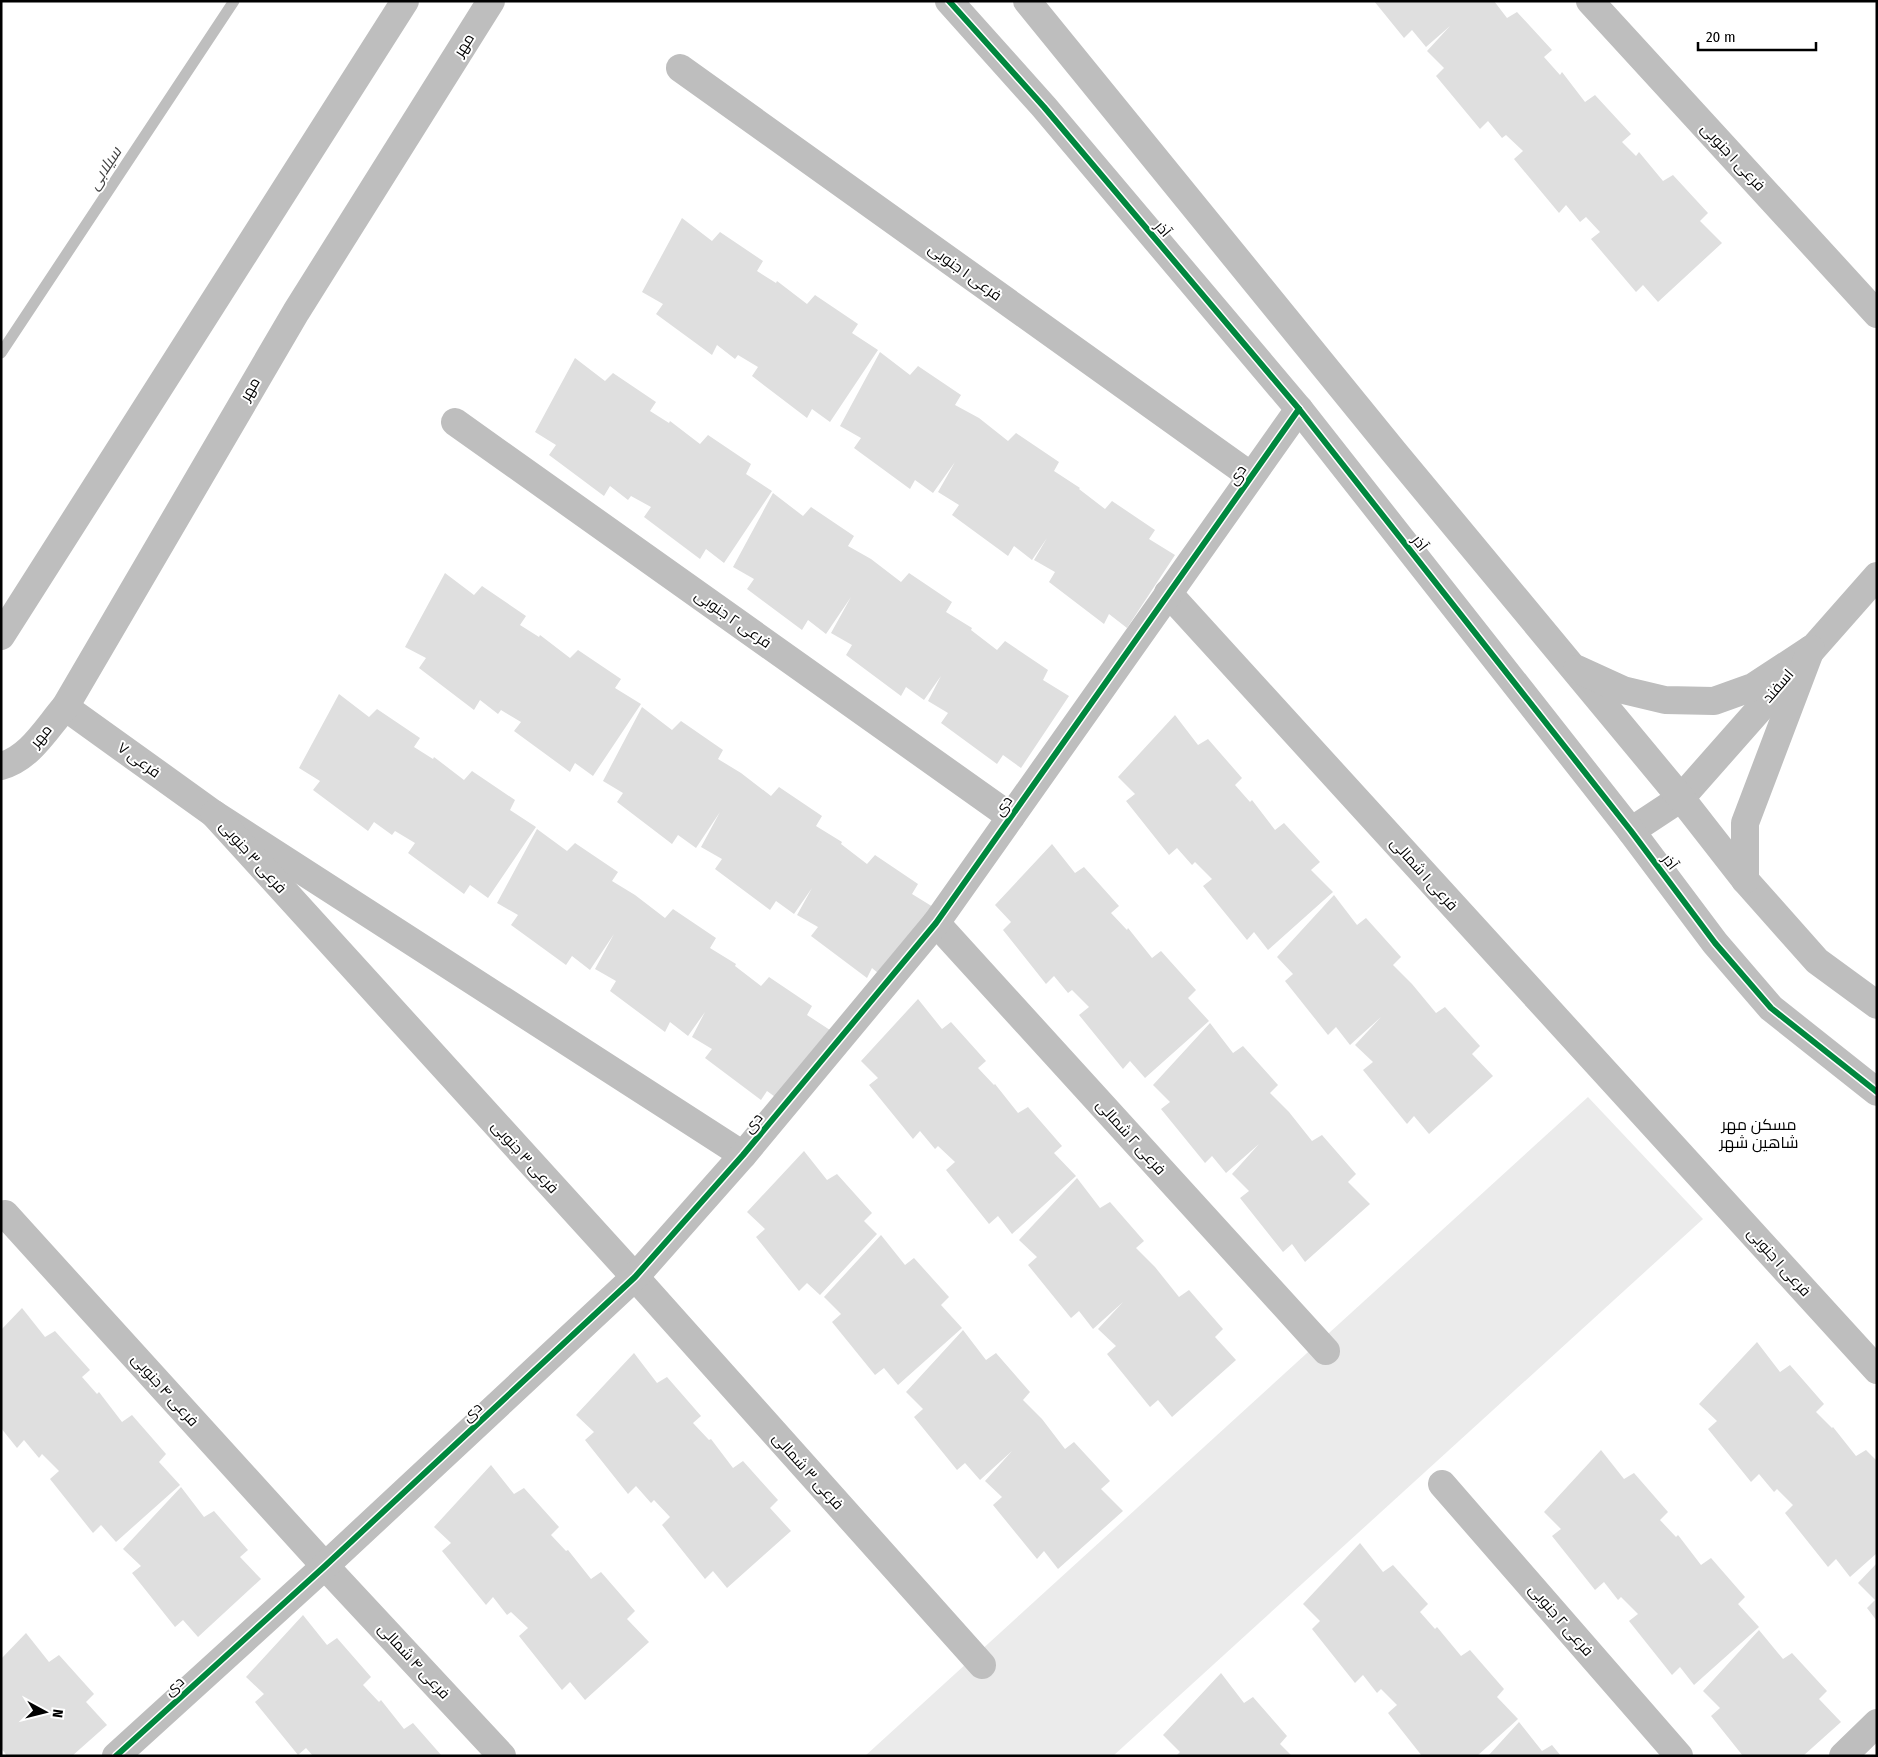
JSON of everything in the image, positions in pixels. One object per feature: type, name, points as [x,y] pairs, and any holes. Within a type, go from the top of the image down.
[{"type":"street","points":[[1,636],[405,1]]},
{"type":"street","name":"مهر","points":[[1,766],[12,763],[25,755],[65,707],[296,312],[491,1]]},
{"type":"street","name":"آذر","points":[[949,1],[1044,107],[1299,409],[1631,831],[1716,943],[1771,1008],[1834,1060],[1877,1092]]},
{"type":"street","points":[[1027,1],[1570,666],[1681,798],[1745,880],[1817,961],[1877,1005]]},
{"type":"street","name":"فرعی ۱ جنوبی","points":[[1590,1],[1877,314]]},
{"type":"street","name":"فرعی ۱ جنوبی","points":[[680,68],[1251,476]]},
{"type":"street","name":"دی","points":[[116,1756],[325,1566],[634,1277],[743,1155],[936,923],[1299,409]]},
{"type":"street","name":"فرعی ۲ جنوبی","points":[[455,422],[1011,817]]},
{"type":"street","name":"اسفند","points":[[1631,831],[1681,798],[1877,576]]},
{"type":"street","name":"فرعی ۱ شمالی","points":[[1168,594],[1680,1155]]},
{"type":"street","points":[[1570,666],[1623,690],[1665,700],[1714,701],[1753,687],[1811,649]]},
{"type":"street","points":[[1745,880],[1745,823],[1811,649]]},
{"type":"street","name":"فرعی ۷","points":[[65,707],[214,814]]},
{"type":"street","name":"فرعی ۳ جنوبی","points":[[214,814],[743,1155]]},
{"type":"street","name":"فرعی ۳ جنوبی","points":[[214,814],[634,1277]]},
{"type":"street","name":"فرعی ۲ شمالی","points":[[936,923],[1326,1351]]},
{"type":"street","name":"فرعی ۱ جنوبی","points":[[1680,1155],[1877,1370]]},
{"type":"street","name":"فرعی ۴ جنوبی","points":[[5,1214],[325,1566]]},
{"type":"street","name":"فرعی ۳ شمالی","points":[[634,1277],[982,1665]]},
{"type":"street","name":"فرعی ۲ جنوبی","points":[[1442,1484],[1679,1756]]},
{"type":"street","name":"فرعی ۴ شمالی","points":[[325,1566],[502,1756]]},
{"type":"street","points":[[1842,1756],[1877,1723]]},
{"type":"shaded area","points":[[1588,1097],[1703,1219],[1113,1756],[865,1756]]},
{"type":"building","points":[[1374,1],[1494,1],[1507,18],[1517,12],[1552,50],[1544,57],[1560,75],[1562,72],[1585,102],[1595,95],[1631,134],[1622,142],[1636,156],[1639,152],[1663,181],[1673,175],[1708,213],[1700,221],[1722,243],[1658,302],[1643,285],[1636,292],[1591,239],[1600,232],[1586,217],[1580,222],[1566,205],[1559,213],[1514,159],[1523,151],[1506,135],[1502,138],[1488,121],[1480,129],[1436,76],[1444,68],[1427,51],[1450,26],[1426,47],[1412,30],[1404,38]]},
{"type":"building","points":[[682,218],[712,241],[720,232],[763,261],[757,271],[776,283],[777,281],[807,304],[815,295],[858,324],[852,333],[878,350],[830,422],[812,409],[807,418],[752,376],[758,367],[738,355],[735,359],[717,345],[712,355],[656,314],[663,304],[642,292]]},
{"type":"building","points":[[880,352],[910,375],[918,366],[961,395],[955,405],[979,418],[1008,441],[1016,433],[1059,462],[1054,471],[1080,488],[1105,509],[1112,501],[1155,530],[1149,539],[1175,555],[1127,628],[1109,614],[1104,624],[1049,582],[1055,572],[1034,560],[1047,538],[1032,560],[1014,546],[1008,556],[952,515],[959,505],[938,492],[955,462],[933,493],[915,480],[910,489],[854,448],[861,438],[840,426]]},
{"type":"building","points":[[575,358],[605,381],[613,373],[656,402],[650,411],[669,423],[670,421],[700,444],[708,435],[751,464],[746,474],[772,491],[724,563],[706,549],[700,559],[644,517],[651,507],[631,496],[628,500],[610,486],[604,496],[549,455],[556,445],[535,432]]},
{"type":"building","points":[[773,493],[803,516],[811,507],[854,536],[848,546],[871,559],[901,582],[909,573],[952,602],[946,612],[972,628],[971,630],[997,650],[1005,641],[1048,670],[1043,680],[1069,696],[1021,768],[1003,755],[997,764],[941,723],[948,713],[928,701],[941,676],[924,700],[906,687],[901,696],[846,655],[852,645],[831,633],[851,597],[826,634],[808,620],[802,630],[747,589],[754,579],[733,567]]},
{"type":"building","points":[[445,573],[474,595],[482,586],[526,616],[520,625],[539,637],[540,635],[570,658],[578,650],[621,679],[615,688],[641,704],[593,776],[575,763],[570,772],[514,731],[521,722],[501,710],[498,714],[480,700],[474,710],[419,668],[426,658],[405,647]]},
{"type":"building","points":[[339,694],[369,717],[377,709],[420,738],[414,747],[433,759],[434,757],[464,780],[472,771],[515,800],[510,810],[536,827],[488,898],[470,885],[464,894],[408,853],[415,843],[395,831],[392,835],[374,822],[368,831],[313,790],[320,781],[299,768]]},
{"type":"building","points":[[642,707],[672,730],[681,721],[723,750],[718,759],[741,773],[771,796],[779,787],[822,816],[816,826],[842,842],[841,844],[867,864],[875,855],[918,884],[912,894],[938,910],[885,979],[872,968],[867,978],[811,936],[818,927],[797,915],[812,888],[794,914],[776,901],[770,910],[715,869],[722,859],[701,847],[720,812],[696,848],[678,835],[672,844],[617,802],[623,793],[603,781]]},
{"type":"building","points":[[1175,715],[1198,745],[1208,739],[1242,778],[1235,785],[1250,802],[1252,800],[1275,830],[1284,823],[1320,862],[1311,870],[1333,892],[1268,950],[1254,932],[1247,940],[1203,886],[1212,879],[1195,862],[1192,865],[1177,848],[1169,855],[1126,801],[1135,794],[1118,777]]},
{"type":"building","points":[[537,829],[567,851],[575,843],[618,872],[612,881],[635,895],[665,918],[673,909],[716,938],[710,948],[736,964],[735,966],[761,986],[769,977],[812,1006],[807,1015],[833,1032],[782,1102],[767,1091],[761,1100],[705,1058],[712,1049],[692,1037],[705,1012],[688,1036],[670,1022],[665,1032],[610,991],[616,981],[595,969],[614,934],[590,970],[572,956],[566,965],[511,925],[518,915],[497,903]]},
{"type":"building","points":[[1052,844],[1075,873],[1084,867],[1119,906],[1111,913],[1127,930],[1128,928],[1152,958],[1161,951],[1196,990],[1188,998],[1209,1021],[1145,1078],[1130,1061],[1123,1069],[1079,1015],[1089,1007],[1072,990],[1068,993],[1054,976],[1046,984],[1003,930],[1011,922],[995,905]]},
{"type":"building","points":[[1334,895],[1357,925],[1366,918],[1401,957],[1393,965],[1436,1013],[1445,1007],[1480,1046],[1472,1054],[1493,1076],[1429,1134],[1414,1116],[1407,1124],[1363,1070],[1373,1062],[1355,1045],[1381,1017],[1350,1045],[1336,1027],[1328,1035],[1285,981],[1293,974],[1277,957]]},
{"type":"building","points":[[918,999],[942,1029],[951,1022],[986,1061],[978,1068],[995,1084],[1018,1113],[1028,1107],[1062,1146],[1054,1153],[1076,1176],[1012,1234],[998,1216],[989,1224],[946,1170],[955,1162],[938,1146],[935,1149],[920,1131],[913,1139],[869,1085],[878,1078],[861,1061]]},
{"type":"building","points":[[1210,1023],[1233,1053],[1243,1046],[1278,1085],[1270,1093],[1289,1112],[1312,1141],[1322,1135],[1356,1174],[1348,1182],[1370,1204],[1305,1262],[1292,1244],[1283,1252],[1240,1198],[1249,1191],[1232,1174],[1259,1144],[1226,1173],[1212,1156],[1205,1163],[1161,1109],[1170,1102],[1153,1085]]},
{"type":"building","points":[[804,1151],[827,1180],[837,1174],[872,1213],[864,1221],[877,1234],[820,1295],[807,1283],[799,1291],[756,1237],[765,1229],[747,1212]]},
{"type":"building","points":[[1077,1178],[1100,1208],[1110,1202],[1144,1241],[1136,1248],[1155,1267],[1179,1297],[1189,1290],[1223,1329],[1215,1337],[1236,1360],[1172,1417],[1158,1400],[1150,1407],[1107,1354],[1116,1346],[1098,1329],[1123,1302],[1093,1329],[1079,1311],[1071,1318],[1028,1265],[1037,1257],[1019,1240]]},
{"type":"building","points":[[881,1235],[905,1265],[914,1258],[949,1297],[941,1305],[962,1328],[898,1385],[884,1368],[875,1375],[832,1322],[841,1314],[824,1297]]},
{"type":"building","points":[[22,1308],[45,1337],[55,1331],[90,1370],[82,1377],[97,1394],[99,1392],[122,1422],[132,1415],[166,1454],[159,1462],[180,1485],[116,1542],[101,1525],[93,1533],[50,1479],[59,1471],[42,1454],[39,1458],[24,1440],[17,1448],[1,1428],[1,1330]]},
{"type":"building","points":[[963,1330],[986,1360],[996,1353],[1030,1392],[1023,1400],[1042,1419],[1065,1449],[1074,1442],[1110,1481],[1101,1489],[1123,1511],[1058,1569],[1044,1551],[1037,1559],[993,1505],[1002,1497],[985,1481],[1012,1451],[980,1480],[965,1463],[957,1470],[914,1417],[923,1409],[906,1392]]},
{"type":"building","points":[[1757,1342],[1780,1372],[1790,1365],[1824,1404],[1816,1412],[1833,1427],[1856,1456],[1866,1450],[1877,1461],[1877,1553],[1850,1577],[1836,1559],[1828,1567],[1785,1513],[1793,1505],[1777,1489],[1774,1492],[1759,1474],[1751,1482],[1708,1429],[1717,1421],[1699,1404]]},
{"type":"building","points":[[634,1353],[657,1383],[667,1377],[701,1416],[693,1423],[709,1440],[711,1439],[733,1468],[743,1461],[778,1500],[770,1508],[791,1531],[727,1588],[713,1571],[705,1579],[662,1525],[670,1517],[654,1500],[651,1503],[636,1486],[628,1494],[585,1440],[594,1432],[576,1415]]},
{"type":"building","points":[[1601,1450],[1624,1479],[1634,1473],[1668,1512],[1660,1520],[1676,1537],[1678,1535],[1701,1565],[1711,1558],[1745,1597],[1738,1604],[1759,1627],[1694,1685],[1680,1667],[1672,1675],[1629,1621],[1638,1614],[1621,1597],[1618,1600],[1604,1582],[1595,1590],[1552,1536],[1561,1529],[1544,1512]]},
{"type":"building","points":[[491,1465],[514,1494],[524,1488],[559,1527],[551,1535],[566,1551],[568,1550],[591,1579],[601,1572],[635,1611],[627,1619],[649,1642],[585,1700],[570,1682],[562,1690],[519,1636],[528,1628],[511,1612],[507,1615],[493,1597],[486,1605],[442,1551],[451,1543],[434,1527]]},
{"type":"building","points":[[181,1487],[204,1517],[214,1511],[248,1550],[240,1557],[261,1579],[198,1637],[183,1620],[175,1627],[132,1573],[141,1566],[123,1549]]},
{"type":"building","points":[[1360,1543],[1383,1572],[1393,1565],[1428,1604],[1420,1612],[1435,1629],[1437,1627],[1461,1656],[1470,1650],[1504,1689],[1497,1697],[1518,1719],[1477,1756],[1422,1756],[1388,1713],[1397,1705],[1381,1689],[1377,1693],[1363,1675],[1355,1683],[1312,1629],[1320,1621],[1303,1604]]},
{"type":"building","points":[[1877,1563],[1877,1621],[1867,1608],[1875,1600],[1858,1583]]},
{"type":"building","points":[[303,1615],[327,1645],[337,1638],[371,1677],[363,1685],[379,1702],[381,1700],[404,1729],[413,1723],[442,1756],[313,1756],[306,1748],[298,1755],[255,1702],[264,1694],[246,1677]]},
{"type":"building","points":[[1759,1630],[1783,1659],[1792,1653],[1827,1691],[1819,1699],[1841,1722],[1803,1756],[1743,1756],[1711,1716],[1720,1708],[1703,1691]]},
{"type":"building","points":[[26,1633],[49,1662],[59,1655],[94,1694],[86,1702],[107,1725],[72,1756],[7,1756],[1,1748],[1,1659]]},
{"type":"building","points":[[1221,1673],[1244,1703],[1253,1697],[1287,1736],[1280,1744],[1292,1756],[1176,1756],[1180,1752],[1163,1735]]},
{"type":"building","points":[[1519,1722],[1542,1751],[1552,1745],[1561,1756],[1488,1756]]},
{"type":"waterway","name":"سیلابی","points":[[1,353],[234,1]]},
{"type":"cycle path","points":[[949,1],[1044,107],[1299,409],[1631,831],[1715,943],[1771,1008],[1877,1092]]},
{"type":"cycle path","points":[[116,1756],[325,1566],[635,1277],[743,1155],[936,923],[1299,409]]},
{"type":"district","name":"مسکن مهر شاهین شهر","points":[[1759,1133]]}]
